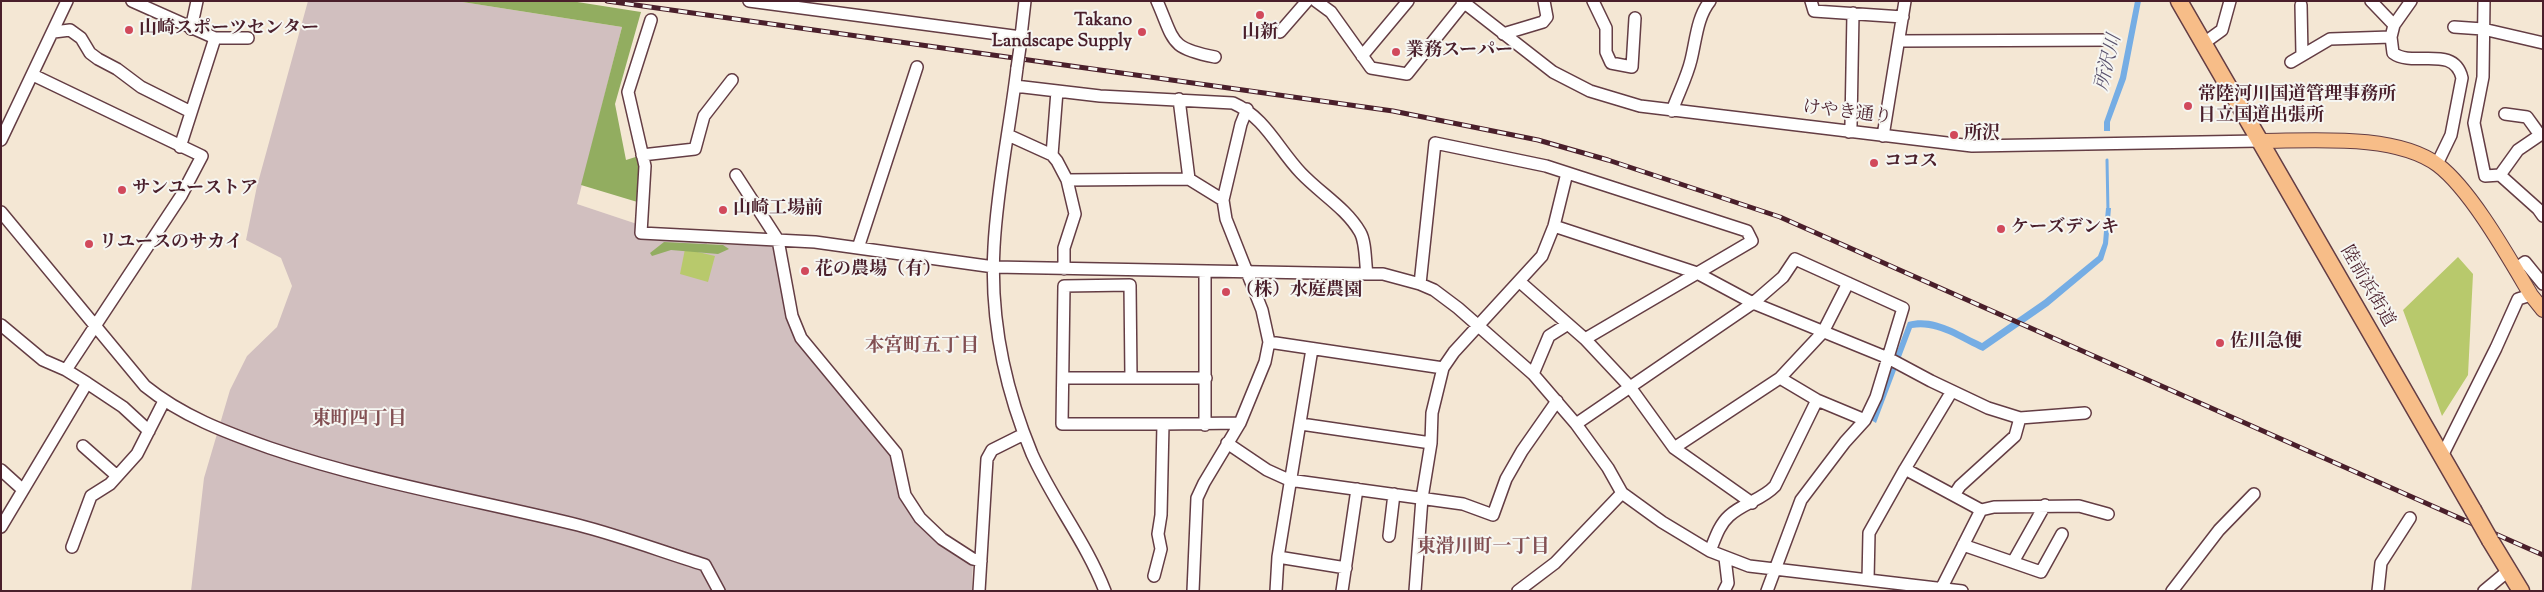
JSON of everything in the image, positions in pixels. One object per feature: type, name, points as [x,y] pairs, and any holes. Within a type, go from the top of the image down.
[{"type":"highway","name":"陸前浜街道","points":[[2179,1],[2521,591]]},
{"type":"main road","points":[[2259,141],[2384,145],[2421,156],[2437,164],[2464,191],[2531,295],[2543,310]]},
{"type":"street","points":[[1,140],[54,32],[67,1]]},
{"type":"street","points":[[132,1],[191,29],[215,38],[248,38]]},
{"type":"street","points":[[191,29],[197,1]]},
{"type":"street","points":[[749,1],[1020,42]]},
{"type":"street","points":[[1025,1],[997,216],[994,267],[998,335],[1006,373],[1024,434],[1037,464],[1081,542],[1105,591]]},
{"type":"street","points":[[1157,1],[1175,42],[1181,49],[1215,56]]},
{"type":"street","points":[[1280,32],[1308,1]]},
{"type":"street","points":[[1316,1],[1330,12],[1371,68],[1407,74],[1463,2]]},
{"type":"street","points":[[1362,56],[1408,1]]},
{"type":"street","points":[[1503,34],[1543,22],[1547,17],[1544,1]]},
{"type":"street","points":[[1593,1],[1606,28],[1606,52],[1610,63],[1632,67],[1635,18]]},
{"type":"street","points":[[1811,1],[1814,10],[1902,17]]},
{"type":"street","points":[[1883,136],[1905,1]]},
{"type":"street","points":[[2204,43],[2222,30],[2230,1]]},
{"type":"street","points":[[2371,1],[2394,24]]},
{"type":"street","points":[[2411,1],[2394,24],[2391,38],[2393,53],[2400,59],[2442,58],[2460,71],[2462,78],[2451,135],[2437,164]]},
{"type":"street","points":[[2484,1],[2483,77],[2474,123],[2485,176],[2500,175],[2538,209],[2543,216]]},
{"type":"street","name":"けやき通り","points":[[1463,2],[1547,68],[1584,88],[1632,104],[1672,111],[1883,136],[1998,147],[2259,141]]},
{"type":"street","points":[[1672,111],[1691,60],[1695,37],[1706,3]]},
{"type":"street","points":[[2301,5],[2302,55]]},
{"type":"street","points":[[1849,132],[1851,125],[1852,13]]},
{"type":"street","points":[[651,20],[628,92],[645,166],[641,233],[778,240],[858,248],[994,267],[1064,270],[1383,274],[1420,284],[1434,290],[1533,374],[1576,424],[1608,468],[1622,492],[1662,522],[1710,551],[1740,564],[1962,591]]},
{"type":"street","points":[[2454,27],[2483,29],[2543,43]]},
{"type":"street","points":[[54,32],[70,30],[82,38],[90,53],[98,59],[117,69],[141,87],[191,112]]},
{"type":"street","points":[[180,147],[215,38]]},
{"type":"street","points":[[2291,62],[2330,39],[2391,38]]},
{"type":"street","points":[[1899,41],[2110,40]]},
{"type":"street","points":[[858,248],[917,67]]},
{"type":"street","points":[[33,74],[180,147],[202,156],[181,196],[66,370]]},
{"type":"street","points":[[642,154],[695,149],[704,116],[732,80]]},
{"type":"street","points":[[1015,86],[1100,96],[1233,103],[1247,109],[1261,122],[1293,165],[1314,187],[1348,214],[1362,235],[1367,274]]},
{"type":"street","points":[[1052,155],[1058,91]]},
{"type":"street","points":[[1179,99],[1189,179]]},
{"type":"street","points":[[1194,591],[1197,498],[1240,423],[1265,362],[1269,342],[1262,310],[1226,219],[1223,200],[1241,124],[1247,109]]},
{"type":"street","points":[[2500,175],[2518,150],[2541,134],[2527,118],[2505,114]]},
{"type":"street","points":[[1008,135],[1052,155],[1058,161],[1067,180],[1076,214],[1064,248],[1064,270]]},
{"type":"street","points":[[1420,284],[1435,143],[1546,166],[1747,232],[1752,241],[1586,339]]},
{"type":"street","points":[[1415,591],[1422,498],[1431,443],[1432,413],[1443,368],[1454,352],[1542,256],[1554,226],[1567,173]]},
{"type":"street","points":[[736,175],[778,240],[792,316],[801,338],[896,453],[905,495],[920,518],[942,539],[974,560],[981,561]]},
{"type":"street","points":[[1067,180],[1189,179],[1223,200]]},
{"type":"street","points":[[1,212],[145,386],[164,401],[233,434],[302,459],[349,472],[580,526],[705,565],[719,591]]},
{"type":"street","points":[[1554,226],[1697,273],[1753,303],[1888,358],[1988,408],[2020,418],[2085,414]]},
{"type":"street","points":[[1576,424],[1753,303],[1784,277],[1795,259],[1903,308],[1876,397],[1866,420],[1845,442],[1801,500],[1767,591]]},
{"type":"street","points":[[2515,269],[2525,262],[2543,284]]},
{"type":"street","points":[[1205,272],[1205,425]]},
{"type":"street","points":[[1520,282],[1586,339],[1630,387],[1674,448],[1752,503]]},
{"type":"street","points":[[1674,448],[1780,378],[1823,332],[1848,283]]},
{"type":"street","points":[[1131,378],[1130,285],[1064,286],[1062,424],[1205,425],[1240,423]]},
{"type":"street","points":[[2442,456],[2496,348],[2518,299],[2531,295]]},
{"type":"street","points":[[1,324],[43,360],[66,370],[123,407],[149,431]]},
{"type":"street","points":[[1533,374],[1549,336],[1568,324]]},
{"type":"street","points":[[1269,342],[1443,368]]},
{"type":"street","points":[[1276,591],[1278,556],[1289,480],[1301,424],[1312,349]]},
{"type":"street","points":[[1063,378],[1206,378]]},
{"type":"street","points":[[1780,378],[1817,400],[1866,420]]},
{"type":"street","points":[[1,527],[87,383]]},
{"type":"street","points":[[1868,580],[1869,533],[1952,391]]},
{"type":"street","points":[[1710,551],[1720,528],[1729,516],[1766,496],[1775,486],[1817,400]]},
{"type":"street","points":[[72,547],[92,496],[117,476],[137,454],[164,401]]},
{"type":"street","points":[[1227,444],[1267,470],[1289,480],[1463,504],[1493,515],[1506,478],[1522,451],[1557,401]]},
{"type":"street","points":[[1954,495],[1960,486],[2015,436],[2020,418]]},
{"type":"street","points":[[1154,576],[1161,549],[1158,534],[1161,515],[1163,424]]},
{"type":"street","points":[[1301,424],[1431,443]]},
{"type":"street","points":[[979,591],[987,458],[992,450],[1024,434]]},
{"type":"street","points":[[83,446],[117,476]]},
{"type":"street","points":[[1905,469],[1981,510]]},
{"type":"street","points":[[1,470],[22,490]]},
{"type":"street","points":[[1342,591],[1357,489]]},
{"type":"street","points":[[1518,591],[1556,563],[1622,492]]},
{"type":"street","points":[[1390,536],[1394,494]]},
{"type":"street","points":[[2172,591],[2219,530],[2254,494]]},
{"type":"street","points":[[2013,562],[2045,505]]},
{"type":"street","points":[[1941,589],[1981,510],[1994,506],[2079,506],[2108,514]]},
{"type":"street","points":[[2378,591],[2382,563],[2410,518]]},
{"type":"street","points":[[1963,545],[2041,572],[2062,534]]},
{"type":"street","points":[[1278,556],[1346,568]]},
{"type":"street","points":[[1724,591],[1728,583],[1725,558]]},
{"type":"street","points":[[2484,591],[2508,571]]},
{"type":"shaded area","points":[[308,1],[456,1],[622,27],[577,204],[658,231],[702,233],[707,244],[777,246],[793,319],[896,453],[905,495],[920,518],[973,559],[972,591],[191,591],[204,478],[230,390],[247,356],[277,327],[292,286],[281,258],[246,240],[257,186]]},
{"type":"green space","points":[[456,1],[571,1],[641,12],[615,104],[626,160],[642,155],[644,204],[581,185],[622,27]]},
{"type":"green space","points":[[664,242],[723,245],[729,249],[718,254],[671,250],[652,256],[650,253]]},
{"type":"green space","points":[[685,249],[715,256],[708,282],[680,274]]},
{"type":"green space","points":[[2458,257],[2473,274],[2468,375],[2442,416],[2403,310]]},
{"type":"water","points":[[2135,1],[2141,1],[2126,79],[2110,122],[2110,131],[2104,131],[2104,122],[2120,77]]},
{"type":"water","points":[[2106,208],[2111,208],[2108,244],[2103,260],[2048,306],[1983,351],[1939,330],[1921,327],[1912,328],[1876,423],[1871,420],[1908,322],[1918,320],[1937,323],[1982,343],[2044,300],[2098,256],[2103,243]]},
{"type":"waterway","name":"所沢川","points":[[2107,160],[2108,212]]},
{"type":"railway","points":[[607,1],[1393,111],[1538,140],[1608,160],[1780,217],[2543,555]]},
{"type":"place","name":"山新","points":[[1260,15]]},
{"type":"place","name":"山崎スポーツセンター","points":[[129,30]]},
{"type":"place","name":"Takano Landscape Supply","points":[[1142,32]]},
{"type":"place","name":"業務スーパー","points":[[1396,52]]},
{"type":"place","name":"常陸河川国道管理事務所 日立国道出張所","points":[[2188,106]]},
{"type":"place","name":"所沢","points":[[1954,135]]},
{"type":"place","name":"ココス","points":[[1874,163]]},
{"type":"place","name":"サンユーストア","points":[[122,190]]},
{"type":"place","name":"山崎工場前","points":[[723,210]]},
{"type":"place","name":"ケーズデンキ","points":[[2001,229]]},
{"type":"place","name":"リユースのサカイ","points":[[89,244]]},
{"type":"place","name":"花の農場（有）","points":[[805,271]]},
{"type":"place","name":"（株）水庭農園","points":[[1226,292]]},
{"type":"place","name":"佐川急便","points":[[2220,343]]},
{"type":"district","name":"本宮町五丁目","points":[[922,348]]},
{"type":"district","name":"東町四丁目","points":[[359,421]]},
{"type":"district","name":"東滑川町一丁目","points":[[1483,549]]}]
